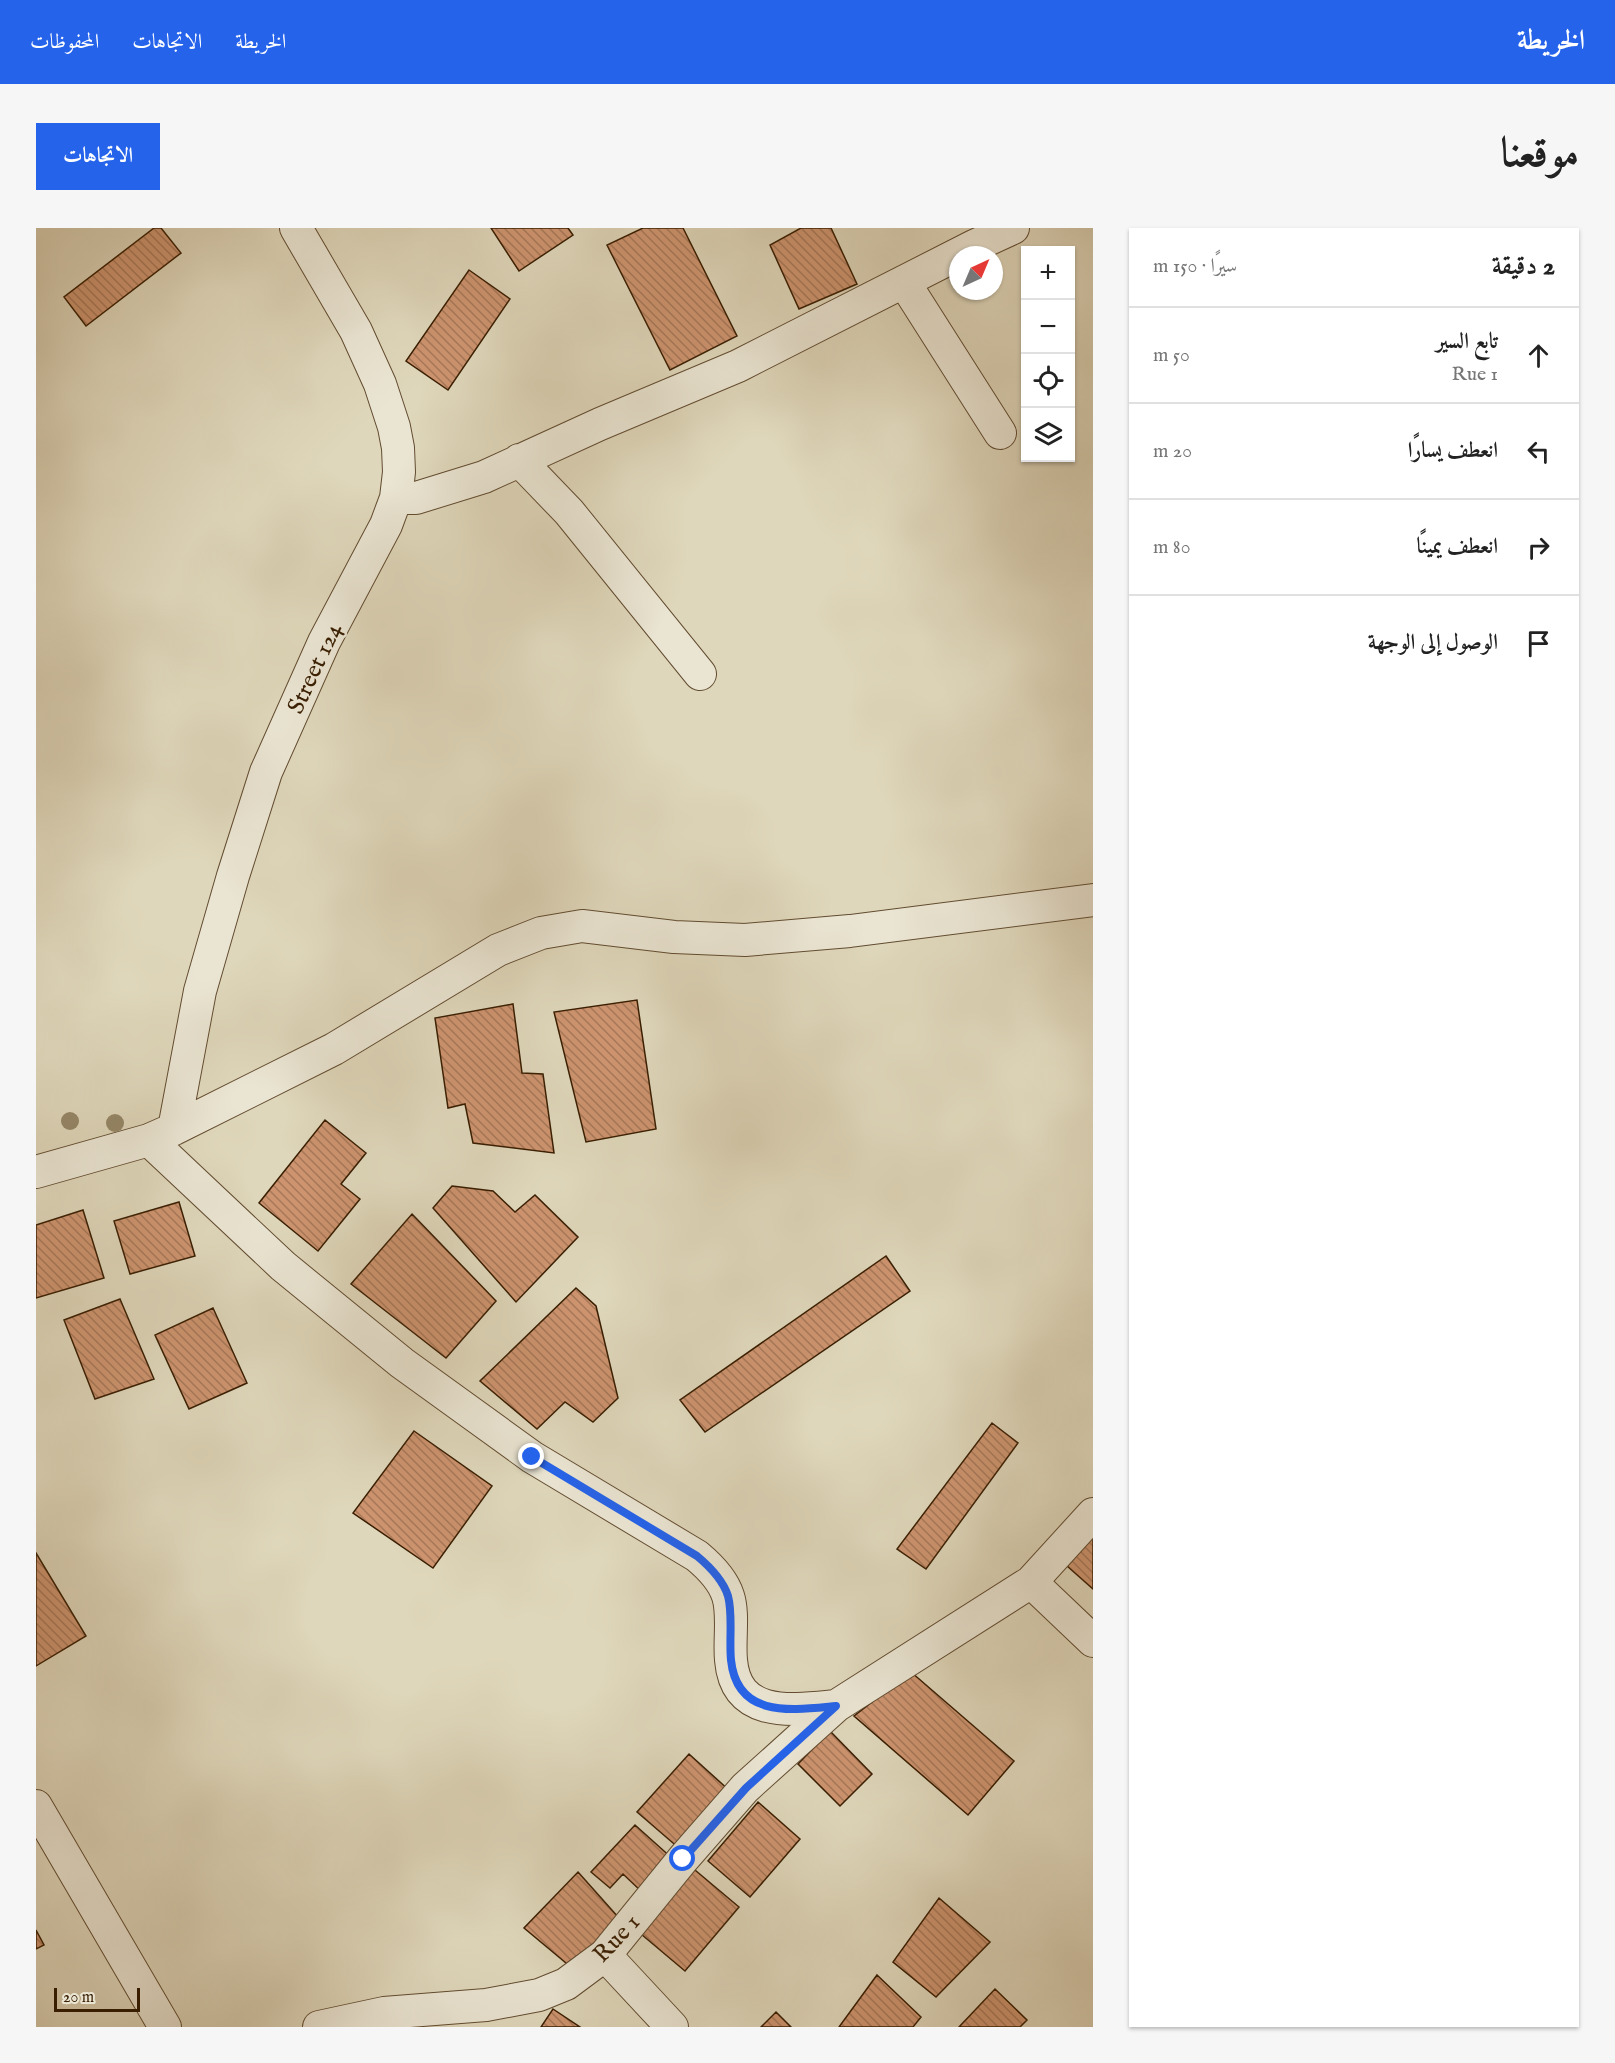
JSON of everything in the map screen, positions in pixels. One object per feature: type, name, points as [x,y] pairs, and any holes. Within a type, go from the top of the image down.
[{"type":"street","name":"Street 124","points":[[162,1135],[200,991],[266,772],[324,642],[386,525],[396,498],[399,472],[398,448],[380,384],[356,331],[296,228]]},
{"type":"street","points":[[396,498],[416,498],[484,477],[738,366],[1013,228]]},
{"type":"street","points":[[904,282],[1000,433]]},
{"type":"street","points":[[519,460],[569,513],[700,674]]},
{"type":"street","points":[[36,1172],[162,1135],[334,1049],[498,950],[541,933],[582,926],[674,937],[745,940],[850,931],[1093,900]]},
{"type":"street","points":[[162,1135],[283,1266],[402,1363],[532,1457],[697,1556],[712,1569],[728,1595],[731,1661],[736,1682],[749,1700],[769,1708],[803,1709],[836,1706]]},
{"type":"street","name":"Rue 1","points":[[319,2027],[384,2013],[486,2005],[539,1995],[566,1984],[605,1955],[683,1859],[746,1788],[836,1706],[1031,1582],[1093,1514]]},
{"type":"street","points":[[1031,1582],[1093,1641]]},
{"type":"street","points":[[36,1806],[165,2027]]},
{"type":"street","points":[[605,1955],[672,2027]]},
{"type":"building","points":[[154,228],[161,228],[181,253],[86,326],[64,297]]},
{"type":"building","points":[[491,228],[568,228],[573,235],[519,271]]},
{"type":"building","points":[[643,228],[683,228],[737,336],[670,370],[607,245]]},
{"type":"building","points":[[801,228],[831,228],[857,284],[799,309],[770,245]]},
{"type":"building","points":[[469,270],[510,299],[448,390],[406,361]]},
{"type":"building","points":[[637,1000],[656,1129],[586,1142],[554,1012]]},
{"type":"building","points":[[513,1004],[522,1073],[543,1074],[554,1153],[473,1143],[465,1104],[448,1108],[435,1018]]},
{"type":"building","points":[[325,1120],[366,1153],[341,1184],[360,1199],[318,1251],[259,1203]]},
{"type":"building","points":[[452,1186],[493,1191],[515,1212],[535,1195],[578,1237],[516,1302],[433,1208]]},
{"type":"building","points":[[179,1202],[195,1256],[130,1274],[114,1221]]},
{"type":"building","points":[[83,1210],[104,1278],[36,1298],[36,1225]]},
{"type":"building","points":[[412,1214],[496,1301],[446,1358],[351,1284]]},
{"type":"building","points":[[886,1256],[910,1291],[705,1432],[680,1400]]},
{"type":"building","points":[[576,1288],[596,1306],[618,1398],[593,1422],[565,1402],[537,1429],[480,1381]]},
{"type":"building","points":[[120,1299],[154,1379],[95,1399],[64,1320]]},
{"type":"building","points":[[213,1308],[247,1383],[189,1409],[155,1335]]},
{"type":"building","points":[[992,1423],[1018,1443],[926,1569],[897,1549]]},
{"type":"building","points":[[414,1431],[492,1486],[433,1568],[353,1513]]},
{"type":"building","points":[[1093,1537],[1093,1589],[1067,1566]]},
{"type":"building","points":[[36,1553],[86,1636],[36,1666]]},
{"type":"building","points":[[911,1672],[1014,1761],[968,1815],[854,1716]]},
{"type":"building","points":[[830,1731],[872,1774],[840,1806],[798,1764]]},
{"type":"building","points":[[689,1754],[731,1792],[680,1849],[637,1812]]},
{"type":"building","points":[[758,1802],[800,1839],[750,1897],[708,1861]]},
{"type":"building","points":[[635,1825],[674,1860],[643,1893],[623,1874],[610,1888],[591,1872]]},
{"type":"building","points":[[689,1865],[739,1907],[685,1971],[635,1929]]},
{"type":"building","points":[[578,1872],[619,1918],[572,1968],[524,1928]]},
{"type":"building","points":[[939,1898],[990,1942],[936,1997],[893,1962]]},
{"type":"building","points":[[36,1930],[44,1945],[36,1949]]},
{"type":"building","points":[[877,1975],[921,2017],[913,2027],[839,2027]]},
{"type":"building","points":[[995,1989],[1027,2020],[1020,2027],[959,2027]]},
{"type":"building","points":[[553,2009],[580,2027],[541,2027]]},
{"type":"building","points":[[776,2012],[791,2027],[761,2027]]},
{"type":"route","points":[[532,1457],[697,1556],[712,1569],[728,1595],[731,1661],[736,1682],[749,1700],[769,1708],[803,1709],[836,1706],[746,1788],[683,1859]]}]
